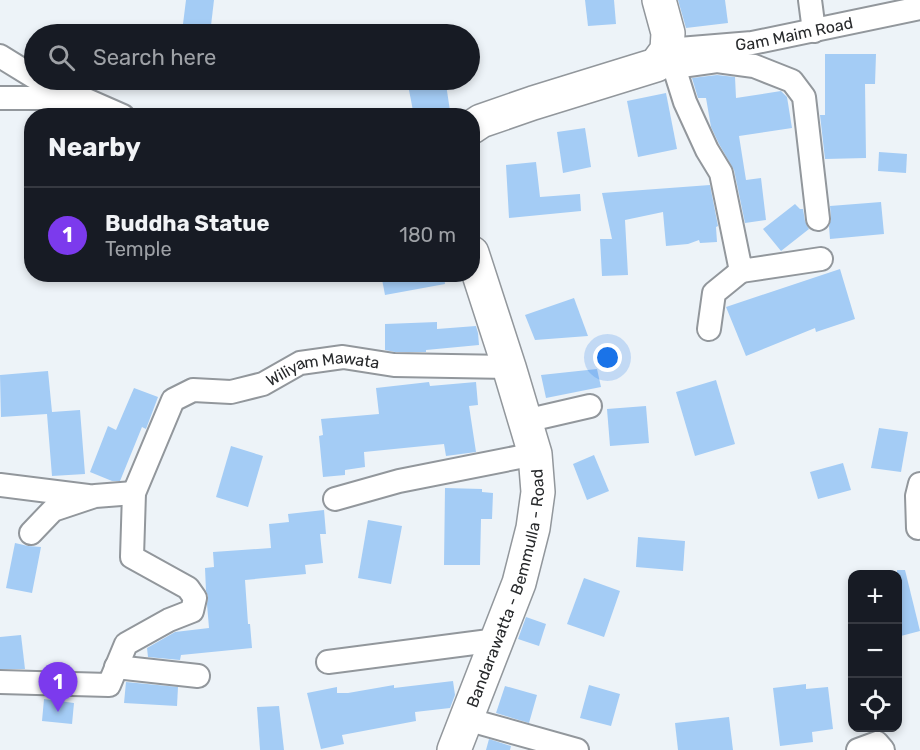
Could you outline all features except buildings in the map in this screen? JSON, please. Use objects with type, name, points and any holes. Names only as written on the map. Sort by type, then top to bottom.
[{"type":"street","points":[[659,0],[668,33],[670,58],[685,102],[707,150],[721,173],[741,271]]},
{"type":"street","points":[[810,0],[814,31]]},
{"type":"street","name":"Gam Maim Road","points":[[670,58],[920,8]]},
{"type":"street","points":[[0,56],[24,71]]},
{"type":"street","points":[[480,122],[533,103],[656,65],[670,58],[754,66],[792,81],[804,97],[818,219]]},
{"type":"street","points":[[63,90],[104,108]]},
{"type":"street","points":[[0,98],[82,99]]},
{"type":"street","points":[[709,329],[714,293],[741,271],[821,259]]},
{"type":"street","name":"Bandarawatta - Bemmulla - Road","points":[[454,750],[519,583],[533,528],[538,492],[535,454],[480,278]]},
{"type":"street","name":"Wiliyam Mawata","points":[[134,493],[173,400],[193,390],[231,392],[263,384],[300,363],[343,357],[394,365],[509,367]]},
{"type":"street","points":[[525,421],[590,405]]},
{"type":"street","points":[[335,499],[399,481],[535,454]]},
{"type":"street","points":[[919,530],[917,496],[920,484]]},
{"type":"street","points":[[0,485],[95,496],[134,493],[132,558],[188,588],[195,598],[192,611],[169,620],[126,644],[109,685],[0,682]]},
{"type":"street","points":[[31,532],[53,510],[95,496]]},
{"type":"street","points":[[328,662],[497,640]]},
{"type":"street","points":[[116,667],[198,676]]},
{"type":"street","points":[[466,719],[576,750]]},
{"type":"street","points":[[858,750],[877,743],[883,750]]},
{"type":"place","name":"Buddha Statue","points":[[58,712]]}]
